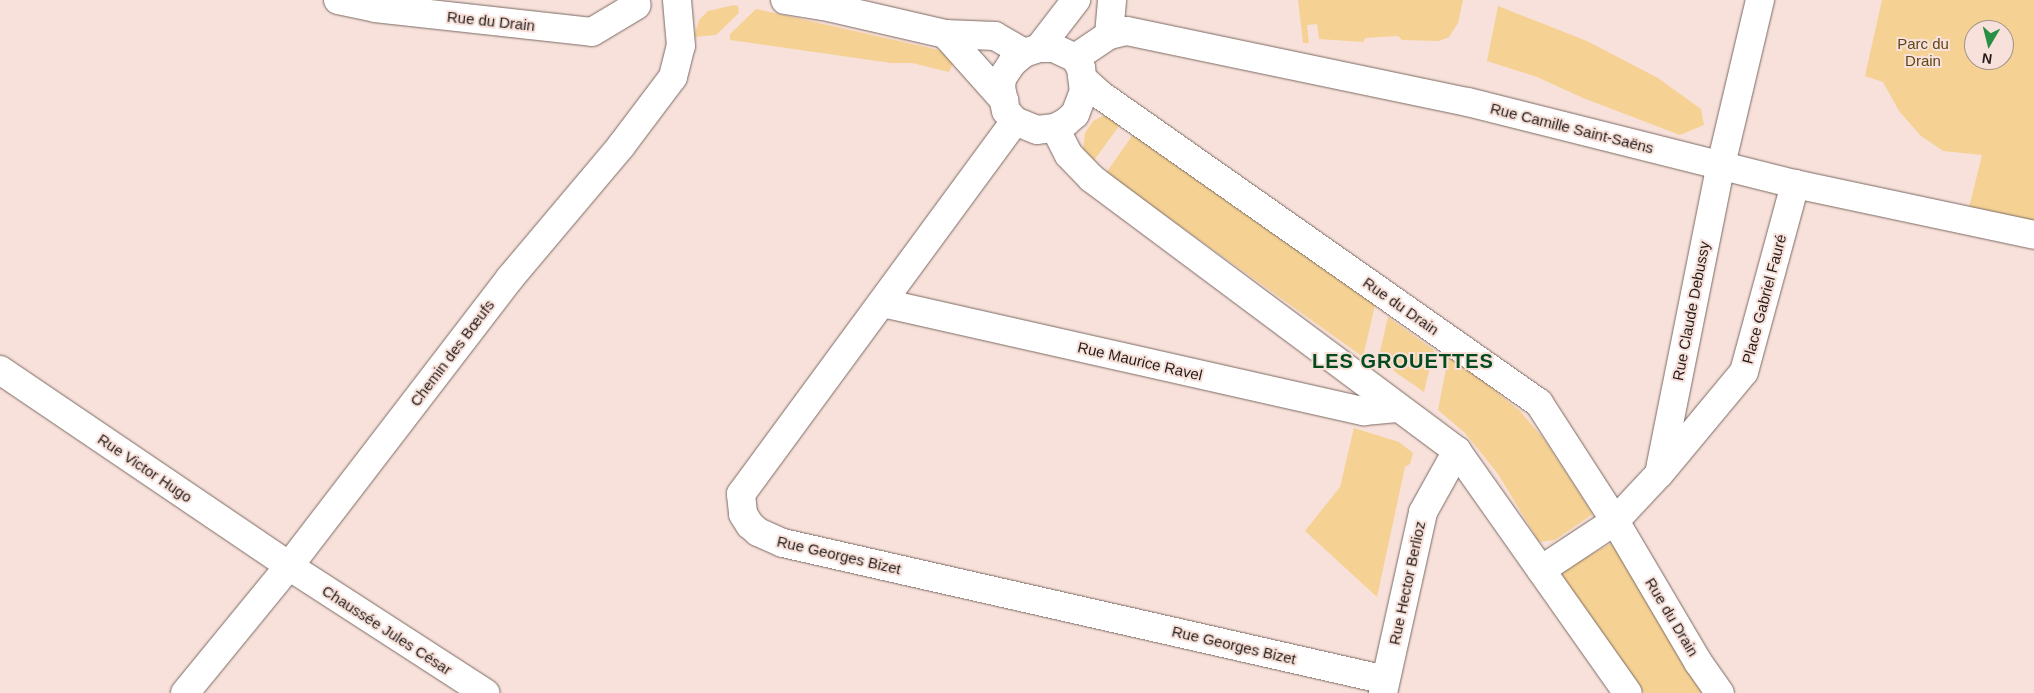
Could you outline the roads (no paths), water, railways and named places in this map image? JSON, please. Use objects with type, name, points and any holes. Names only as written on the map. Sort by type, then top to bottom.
[{"type":"street","name":"Rue du Drain","points":[[338,0],[375,8],[592,32],[636,3]]},
{"type":"street","points":[[636,3],[677,0]]},
{"type":"street","name":"Chemin des Bœufs","points":[[185,693],[289,566],[510,278],[621,146],[673,77],[681,46],[677,0]]},
{"type":"street","points":[[785,0],[821,3],[945,34],[995,36],[1031,50],[1054,48],[1080,69]]},
{"type":"street","points":[[1009,111],[1002,78],[1012,63],[1031,50],[1076,0]]},
{"type":"street","points":[[945,34],[1009,111],[1038,130],[1055,128],[1075,114],[1082,101],[1080,69],[1109,35],[1112,0]]},
{"type":"street","name":"Rue Claude Debussy","points":[[1659,474],[1721,165],[1760,0]]},
{"type":"street","name":"Rue Camille Saint-Saëns","points":[[1109,35],[1127,30],[1468,102],[1795,184],[2034,236]]},
{"type":"street","name":"Rue du Drain","points":[[1080,69],[1102,96],[1539,403],[1615,521],[1698,662],[1720,693]]},
{"type":"street","name":"Rue Georges Bizet","points":[[1009,111],[883,303],[741,494],[744,514],[758,532],[783,543],[1385,686]]},
{"type":"street","points":[[1055,128],[1069,155],[1090,178],[1457,452],[1628,693]]},
{"type":"street","name":"Place Gabriel Fauré","points":[[1659,474],[1744,372],[1795,184]]},
{"type":"street","name":"Rue Maurice Ravel","points":[[883,303],[1364,411],[1397,408]]},
{"type":"street","name":"Rue Victor Hugo","points":[[0,370],[289,566]]},
{"type":"street","name":"Rue Hector Berlioz","points":[[1385,686],[1423,512],[1457,452]]},
{"type":"street","points":[[1541,570],[1615,521],[1659,474]]},
{"type":"street","name":"Chaussée Jules César","points":[[289,566],[485,693]]},
{"type":"district","name":"LES GROUETTES","points":[[1403,361]]},
{"type":"park label","name":"Parc du Drain","points":[[1923,52]]}]
